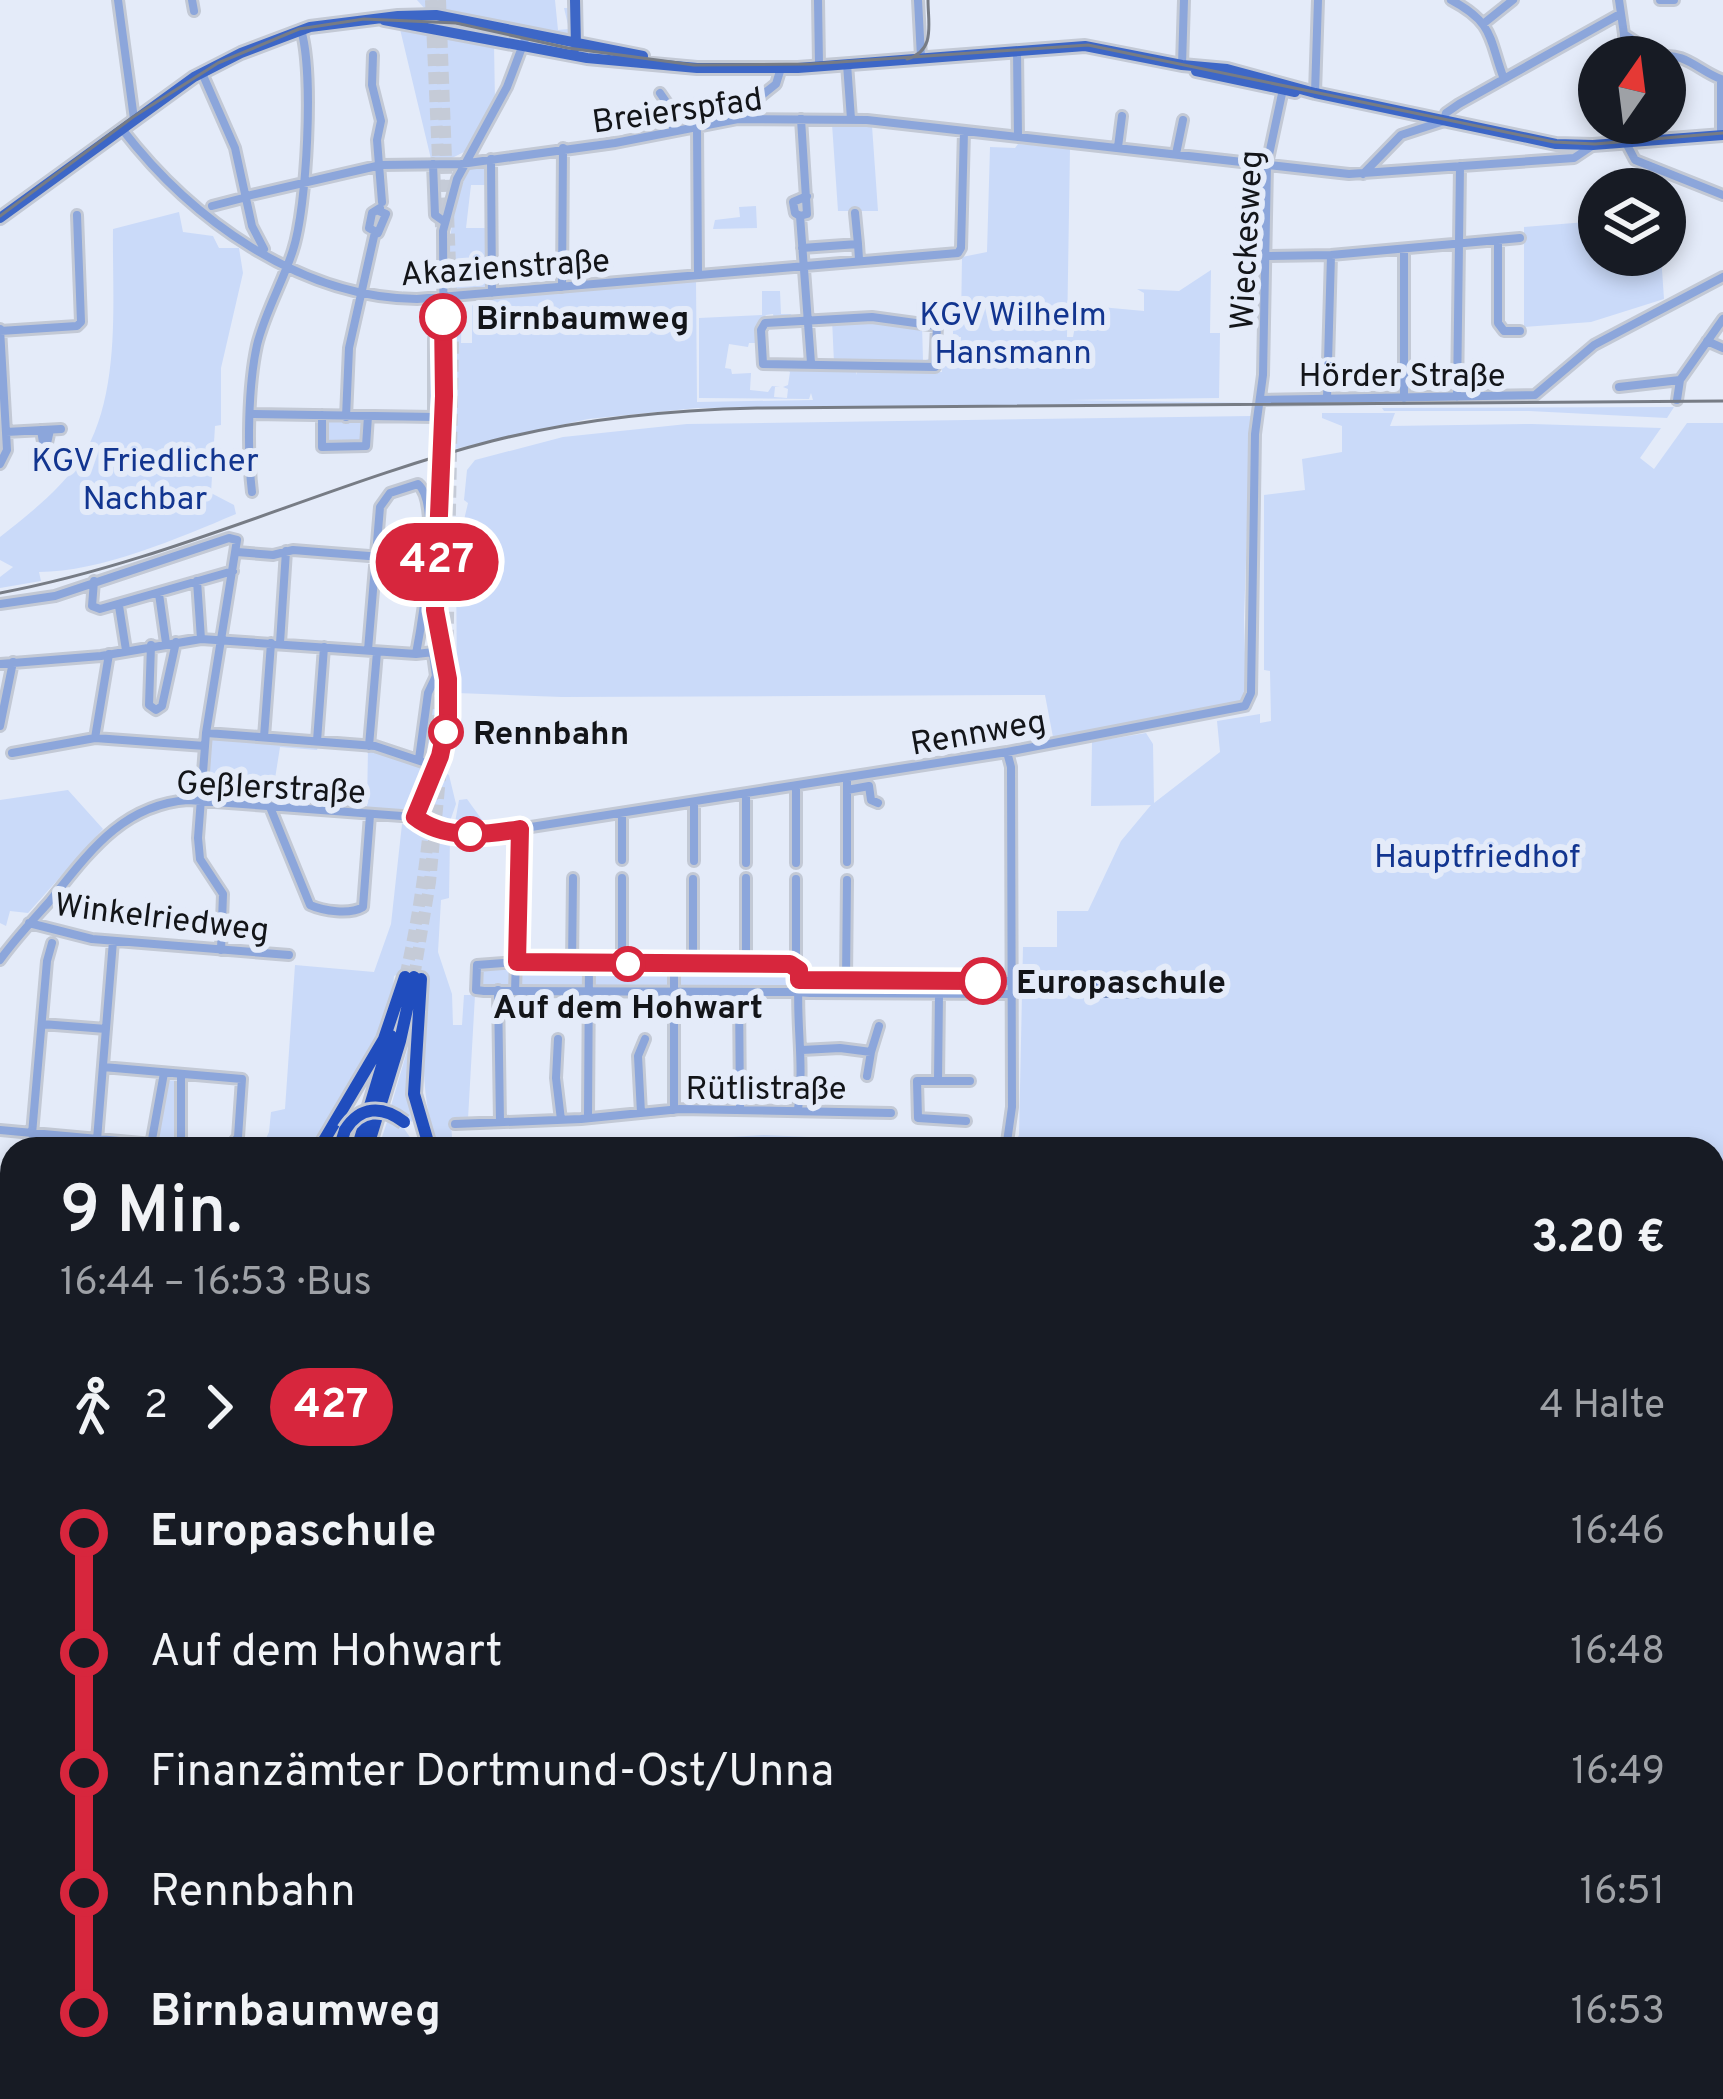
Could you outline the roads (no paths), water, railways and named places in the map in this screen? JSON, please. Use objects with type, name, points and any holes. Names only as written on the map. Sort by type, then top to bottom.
[{"type":"highway","points":[[329,1137],[384,1040],[413,977]]},
{"type":"highway","points":[[361,1137],[413,977]]},
{"type":"highway","points":[[371,1137],[400,1041],[413,977]]},
{"type":"highway","points":[[413,977],[414,1094],[423,1137]]},
{"type":"highway","points":[[343,1137],[356,1116],[375,1109],[391,1112],[416,1137]]},
{"type":"main road","points":[[575,0],[576,50]]},
{"type":"main road","points":[[0,218],[202,73],[301,30],[415,14],[460,18],[525,40],[684,67],[782,68],[1094,47],[1182,65],[1235,82],[1315,93],[1556,144],[1601,144]]},
{"type":"main road","points":[[576,50],[675,62],[814,65]]},
{"type":"main road","points":[[1686,136],[1722,135]]},
{"type":"street","points":[[118,0],[134,118]]},
{"type":"street","points":[[192,0],[194,11]]},
{"type":"street","points":[[814,65],[818,0]]},
{"type":"street","points":[[918,0],[921,57]]},
{"type":"street","points":[[1182,65],[1184,0]]},
{"type":"street","points":[[1315,93],[1318,0]]},
{"type":"street","points":[[1451,0],[1483,25],[1496,44],[1504,79]]},
{"type":"street","points":[[1483,25],[1513,0]]},
{"type":"street","points":[[1619,0],[1627,36]]},
{"type":"street","points":[[1660,0],[1674,0]]},
{"type":"street","points":[[1364,174],[1393,141],[1412,129],[1444,121],[1446,112],[1619,14]]},
{"type":"street","points":[[252,493],[257,346],[297,236],[304,183],[306,73],[301,30]]},
{"type":"street","points":[[416,654],[432,561],[445,222],[464,163],[507,87],[525,40]]},
{"type":"street","points":[[1017,50],[1018,137]]},
{"type":"street","points":[[346,417],[347,366],[375,232],[369,228],[373,211],[380,207],[377,140],[381,121],[372,85],[373,55]]},
{"type":"street","points":[[1686,60],[1721,79],[1722,135]]},
{"type":"street","points":[[847,62],[851,119]]},
{"type":"street","points":[[730,120],[776,84],[782,68]]},
{"type":"street","points":[[202,73],[235,148],[249,196],[253,242]]},
{"type":"street","name":"Wieckesweg","points":[[1261,400],[1268,164],[1283,87]]},
{"type":"street","points":[[660,93],[671,109],[674,130]]},
{"type":"street","points":[[1412,129],[1415,115]]},
{"type":"street","points":[[1118,147],[1122,116]]},
{"type":"street","points":[[801,119],[806,196],[794,201],[794,211],[800,216],[812,363]]},
{"type":"street","name":"Breierspfad","points":[[212,206],[381,165],[464,163],[730,120],[851,119],[1364,174],[1574,158],[1593,145]]},
{"type":"street","points":[[1176,154],[1183,120]]},
{"type":"street","points":[[697,126],[698,275]]},
{"type":"street","points":[[121,128],[193,205],[253,242]]},
{"type":"street","name":"Akazienstraße","points":[[253,242],[288,265],[361,294],[395,298],[960,251],[964,131]]},
{"type":"street","points":[[101,142],[132,142]]},
{"type":"street","points":[[1627,144],[1635,160],[1723,195]]},
{"type":"street","points":[[562,287],[563,148]]},
{"type":"street","points":[[491,159],[492,293]]},
{"type":"street","points":[[434,164],[435,215],[445,222]]},
{"type":"street","points":[[1456,397],[1460,166]]},
{"type":"street","points":[[855,214],[859,259]]},
{"type":"street","points":[[0,464],[7,450],[0,329],[82,322],[77,215]]},
{"type":"street","points":[[1265,256],[1331,255],[1520,238]]},
{"type":"street","points":[[1498,241],[1498,323],[1504,331],[1520,331]]},
{"type":"street","points":[[802,248],[858,244]]},
{"type":"street","points":[[1404,249],[1404,398]]},
{"type":"street","points":[[1327,398],[1331,255]]},
{"type":"street","name":"Hörder Straße","points":[[1261,400],[1539,394],[1584,351],[1723,277]]},
{"type":"street","points":[[872,317],[935,324],[936,364],[930,368],[763,364],[763,325],[808,319],[872,317]]},
{"type":"street","points":[[1677,400],[1680,380],[1723,319]]},
{"type":"street","points":[[252,414],[434,417],[434,339],[443,337]]},
{"type":"street","points":[[1707,341],[1723,348]]},
{"type":"street","points":[[1619,387],[1680,380]]},
{"type":"street","name":"Rennweg","points":[[415,817],[461,834],[520,829],[796,787],[1239,710],[1252,693],[1255,434],[1261,400]]},
{"type":"street","points":[[322,416],[322,447],[367,446],[368,416]]},
{"type":"street","points":[[6,432],[51,430]]},
{"type":"street","points":[[369,746],[382,502],[395,490],[416,484],[428,498],[438,652],[448,717],[415,817]]},
{"type":"street","points":[[0,604],[55,596],[237,540],[206,733],[200,801],[199,856],[223,894],[221,950]]},
{"type":"street","points":[[264,737],[286,551]]},
{"type":"street","points":[[237,552],[432,561]]},
{"type":"street","points":[[94,581],[93,609],[119,606],[233,571]]},
{"type":"street","points":[[197,581],[201,639]]},
{"type":"street","points":[[152,645],[149,705],[156,710],[162,706],[171,642],[159,594]]},
{"type":"street","points":[[119,606],[126,650]]},
{"type":"street","points":[[0,664],[201,639],[438,652]]},
{"type":"street","points":[[317,741],[324,647]]},
{"type":"street","points":[[419,759],[438,652]]},
{"type":"street","points":[[95,738],[109,654]]},
{"type":"street","points":[[0,726],[13,662]]},
{"type":"street","points":[[206,733],[369,746],[435,766]]},
{"type":"street","points":[[12,753],[95,738],[205,746]]},
{"type":"street","points":[[1007,752],[1011,767],[1012,1120],[1007,1137]]},
{"type":"street","points":[[847,778],[847,862]]},
{"type":"street","points":[[848,790],[869,786],[872,800],[878,803]]},
{"type":"street","points":[[796,787],[796,863]]},
{"type":"street","points":[[746,794],[746,863]]},
{"type":"street","name":"Geßlerstraße","points":[[0,960],[89,852],[122,821],[153,806],[200,801],[415,817]]},
{"type":"street","points":[[694,802],[694,860]]},
{"type":"street","points":[[270,807],[310,905],[340,910],[363,908],[370,815]]},
{"type":"street","points":[[622,813],[622,860]]},
{"type":"street","points":[[515,991],[520,829]]},
{"type":"street","points":[[572,964],[573,878]]},
{"type":"street","points":[[622,878],[622,964]]},
{"type":"street","points":[[746,878],[746,964]]},
{"type":"street","points":[[693,879],[693,964]]},
{"type":"street","points":[[796,879],[802,1050],[798,1109]]},
{"type":"street","points":[[846,980],[847,880]]},
{"type":"street","name":"Winkelriedweg","points":[[29,923],[113,941],[290,955]]},
{"type":"street","points":[[97,1137],[113,941]]},
{"type":"street","points":[[32,1134],[52,943]]},
{"type":"street","points":[[587,1118],[589,964]]},
{"type":"street","points":[[674,964],[674,1110]]},
{"type":"street","points":[[796,966],[477,965],[476,990],[1011,994]]},
{"type":"street","points":[[799,980],[1011,981]]},
{"type":"street","points":[[975,981],[975,994]]},
{"type":"street","points":[[498,991],[500,1122]]},
{"type":"street","points":[[739,992],[740,1109]]},
{"type":"street","points":[[938,1081],[939,994]]},
{"type":"street","points":[[41,1024],[106,1029]]},
{"type":"street","points":[[867,1076],[878,1026]]},
{"type":"street","points":[[558,1039],[561,1120]]},
{"type":"street","name":"Rütlistraße","points":[[641,1113],[638,1056],[645,1039]]},
{"type":"street","points":[[802,1050],[871,1052]]},
{"type":"street","points":[[103,1067],[242,1079],[238,1137]]},
{"type":"street","points":[[153,1137],[164,1073]]},
{"type":"street","points":[[181,1077],[181,1137]]},
{"type":"street","points":[[965,1121],[918,1118],[917,1081],[970,1081]]},
{"type":"street","name":"Rütlistraße","points":[[455,1124],[674,1110],[891,1113]]},
{"type":"street","points":[[0,1130],[44,1137]]},
{"type":"water","points":[[1095,980],[1137,981],[1137,997],[1095,996]]},
{"type":"tunnel","points":[[431,0],[441,227]]},
{"type":"tunnel","points":[[440,0],[453,345],[447,672]]},
{"type":"tunnel","points":[[405,977],[431,813],[442,535]]},
{"type":"tunnel","points":[[414,977],[430,882],[443,746]]},
{"type":"tram line","points":[[907,59],[926,43],[928,0]]},
{"type":"tram line","points":[[0,216],[133,117],[218,63],[299,29],[364,19],[456,23],[568,48],[694,65],[810,64],[1088,45],[1554,142],[1595,144],[1723,133]]},
{"type":"railway","points":[[0,593],[125,562],[492,441],[623,417],[757,408],[1723,401]]},
{"type":"place","name":"Birnbaumweg","points":[[443,317]]},
{"type":"place","name":"Rennbahn","points":[[446,732]]},
{"type":"place","name":"Auf dem Hohwart","points":[[628,964]]},
{"type":"place","name":"Europaschule","points":[[983,981]]},
{"type":"park label","name":"KGV Wilhelm Hansmann","points":[[1013,332]]},
{"type":"park label","name":"KGV Friedlicher Nachbar","points":[[145,478]]},
{"type":"park label","name":"Hauptfriedhof","points":[[1477,855]]}]
